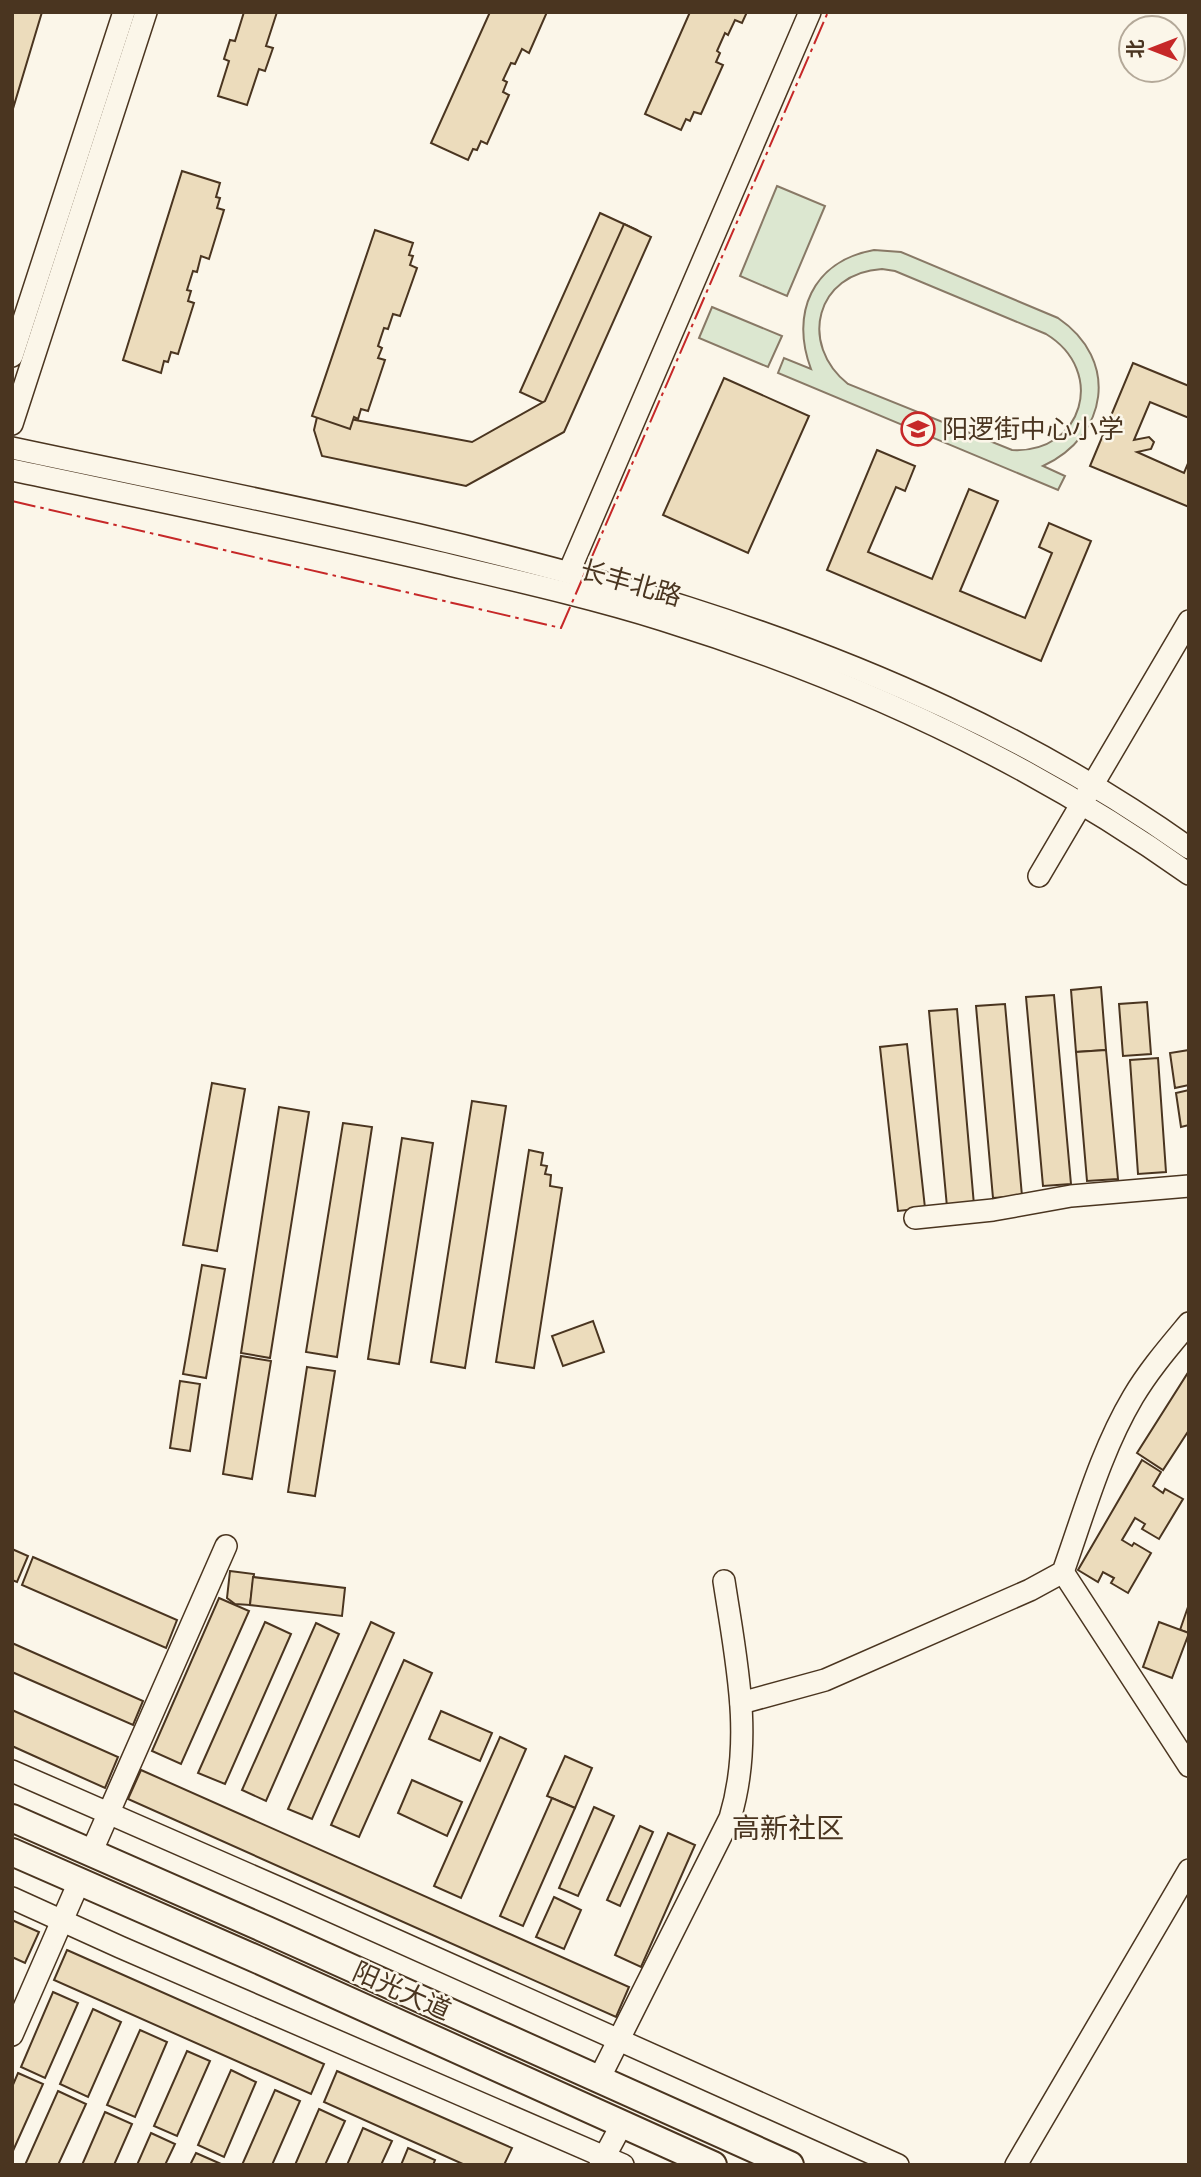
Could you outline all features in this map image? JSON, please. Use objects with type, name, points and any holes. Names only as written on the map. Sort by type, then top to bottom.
[{"type":"main road","name":"阳光大道","points":[[12,1818],[790,2165]]},
{"type":"main road","name":"阳光大道","points":[[12,1852],[713,2165]]},
{"type":"street","points":[[12,356],[124,12]]},
{"type":"street","points":[[12,424],[146,12]]},
{"type":"street","points":[[569,572],[810,12]]},
{"type":"street","name":"长丰北路","points":[[12,448],[371,524],[569,572],[733,621],[877,676],[1009,739],[1093,798],[1189,874]]},
{"type":"street","name":"长丰北路","points":[[12,470],[392,551],[537,585],[664,621],[798,667],[880,701],[1093,798],[1189,848]]},
{"type":"street","points":[[1093,798],[1189,621]]},
{"type":"street","points":[[1045,879],[1093,798],[1189,649]]},
{"type":"street","points":[[915,1218],[993,1210],[1071,1196],[1189,1186]]},
{"type":"street","points":[[741,1703],[825,1680],[1031,1590],[1063,1572],[1102,1461],[1121,1418],[1149,1373],[1189,1324]]},
{"type":"street","points":[[91,1853],[226,1546]]},
{"type":"street","points":[[1063,1572],[1189,1766]]},
{"type":"street","points":[[599,2080],[730,1818],[741,1773],[743,1739],[741,1703],[724,1581]]},
{"type":"street","points":[[12,1771],[898,2165]]},
{"type":"street","points":[[1016,2165],[1189,1870]]},
{"type":"street","points":[[12,2035],[79,1882]]},
{"type":"street","points":[[12,1898],[609,2162],[622,2124]]},
{"type":"green space","points":[[777,186],[825,206],[787,296],[740,276]]},
{"type":"green space","points":[[874,250],[901,252],[1058,318],[1078,335],[1091,355],[1098,375],[1098,396],[1093,417],[1081,436],[1065,453],[1043,466],[1065,476],[1058,490],[778,373],[784,358],[811,369],[803,329],[805,310],[811,293],[821,278],[853,256]],"holes":[[[882,269],[895,271],[1046,334],[1065,350],[1076,368],[1081,388],[1078,407],[1070,425],[1056,439],[1036,448],[1012,450],[848,384],[832,368],[823,350],[819,331],[822,313],[829,297],[842,283],[860,273]]]},
{"type":"green space","points":[[712,307],[782,336],[768,367],[699,338]]},
{"type":"building","points":[[12,12],[42,12],[12,112]]},
{"type":"building","points":[[244,12],[277,12],[266,46],[273,48],[265,71],[259,69],[247,105],[218,96],[229,61],[224,59],[230,40],[235,41]]},
{"type":"building","points":[[490,12],[547,12],[529,53],[522,49],[503,80],[507,82],[503,92],[509,95],[487,144],[481,141],[468,160],[431,143]]},
{"type":"building","points":[[690,12],[747,12],[742,23],[735,20],[728,35],[725,33],[717,51],[720,53],[716,62],[723,65],[701,114],[694,112],[690,121],[686,119],[681,130],[645,114]]},
{"type":"building","points":[[182,171],[220,183],[216,197],[220,198],[217,208],[224,210],[209,259],[201,256],[197,272],[193,271],[187,290],[191,291],[188,301],[194,303],[178,354],[171,352],[168,362],[164,361],[161,373],[123,360]]},
{"type":"building","points":[[600,213],[637,230],[631,251],[638,255],[617,301],[611,298],[604,313],[600,311],[592,329],[596,331],[591,341],[598,343],[576,393],[570,390],[565,399],[562,397],[557,409],[520,392]]},
{"type":"building","points":[[624,224],[651,237],[564,432],[466,486],[322,456],[314,430],[318,413],[472,442],[545,401]]},
{"type":"building","points":[[375,230],[413,243],[409,255],[413,256],[410,265],[417,268],[400,316],[393,314],[388,329],[384,328],[378,346],[382,348],[378,358],[385,360],[368,411],[361,409],[358,419],[354,417],[350,429],[312,416]]},
{"type":"building","points":[[1133,363],[1189,386],[1189,418],[1150,402],[1134,440],[1149,437],[1154,442],[1151,449],[1137,452],[1184,473],[1189,461],[1189,507],[1090,466]]},
{"type":"building","points":[[724,378],[809,416],[748,553],[663,515]]},
{"type":"building","points":[[877,450],[915,466],[905,491],[896,487],[868,552],[932,579],[969,489],[998,501],[960,591],[1025,618],[1052,553],[1039,547],[1049,523],[1091,541],[1041,661],[827,570]]},
{"type":"building","points":[[1101,987],[1106,1050],[1076,1052],[1071,990]]},
{"type":"building","points":[[1054,995],[1071,1184],[1043,1186],[1026,997]]},
{"type":"building","points":[[1147,1002],[1151,1054],[1123,1056],[1119,1004]]},
{"type":"building","points":[[1005,1004],[1022,1196],[993,1198],[976,1006]]},
{"type":"building","points":[[957,1009],[974,1205],[947,1207],[929,1011]]},
{"type":"building","points":[[907,1044],[925,1208],[898,1211],[880,1047]]},
{"type":"building","points":[[1106,1050],[1118,1179],[1087,1181],[1076,1052]]},
{"type":"building","points":[[1189,1050],[1189,1085],[1175,1088],[1170,1053]]},
{"type":"building","points":[[1158,1058],[1166,1172],[1138,1174],[1130,1060]]},
{"type":"building","points":[[212,1083],[245,1089],[217,1251],[183,1245]]},
{"type":"building","points":[[1189,1090],[1189,1125],[1181,1127],[1176,1093]]},
{"type":"building","points":[[472,1101],[506,1106],[465,1368],[431,1362]]},
{"type":"building","points":[[279,1107],[309,1112],[270,1358],[241,1353]]},
{"type":"building","points":[[343,1123],[372,1127],[337,1357],[306,1352]]},
{"type":"building","points":[[402,1138],[433,1143],[399,1364],[368,1359]]},
{"type":"building","points":[[529,1150],[543,1153],[541,1165],[547,1166],[545,1174],[551,1175],[550,1186],[562,1188],[534,1368],[496,1362]]},
{"type":"building","points":[[202,1265],[225,1269],[206,1378],[183,1374]]},
{"type":"building","points":[[593,1321],[604,1352],[563,1366],[552,1336]]},
{"type":"building","points":[[241,1356],[271,1361],[252,1479],[223,1474]]},
{"type":"building","points":[[307,1367],[335,1371],[315,1496],[288,1492]]},
{"type":"building","points":[[1189,1371],[1189,1430],[1163,1470],[1137,1453]]},
{"type":"building","points":[[180,1381],[200,1384],[190,1451],[170,1448]]},
{"type":"building","points":[[1142,1460],[1161,1472],[1153,1486],[1163,1493],[1165,1489],[1183,1499],[1159,1539],[1142,1529],[1145,1524],[1135,1518],[1122,1540],[1132,1546],[1134,1543],[1151,1553],[1128,1593],[1111,1583],[1114,1578],[1103,1572],[1098,1582],[1078,1570]]},
{"type":"building","points":[[12,1549],[28,1556],[17,1582],[12,1580]]},
{"type":"building","points":[[33,1557],[177,1620],[166,1648],[22,1585]]},
{"type":"building","points":[[230,1571],[254,1574],[250,1605],[235,1604],[227,1598]]},
{"type":"building","points":[[253,1577],[345,1588],[342,1616],[250,1605]]},
{"type":"building","points":[[219,1598],[249,1611],[181,1764],[152,1751]]},
{"type":"building","points":[[1189,1604],[1189,1633],[1180,1630]]},
{"type":"building","points":[[265,1622],[291,1634],[225,1784],[198,1773]]},
{"type":"building","points":[[371,1622],[394,1633],[312,1819],[288,1809]]},
{"type":"building","points":[[1159,1622],[1189,1633],[1172,1678],[1143,1667]]},
{"type":"building","points":[[316,1623],[339,1634],[266,1801],[242,1790]]},
{"type":"building","points":[[12,1643],[143,1701],[133,1725],[12,1672]]},
{"type":"building","points":[[404,1660],[432,1673],[359,1837],[331,1825]]},
{"type":"building","points":[[12,1710],[118,1757],[105,1788],[12,1746]]},
{"type":"building","points":[[441,1711],[492,1733],[480,1761],[429,1739]]},
{"type":"building","points":[[500,1737],[526,1749],[461,1898],[434,1886]]},
{"type":"building","points":[[565,1756],[592,1768],[575,1808],[547,1796]]},
{"type":"building","points":[[141,1770],[629,1987],[616,2017],[128,1799]]},
{"type":"building","points":[[412,1780],[462,1802],[447,1836],[398,1813]]},
{"type":"building","points":[[552,1798],[575,1808],[523,1926],[500,1916]]},
{"type":"building","points":[[594,1807],[614,1816],[578,1896],[559,1888]]},
{"type":"building","points":[[640,1826],[653,1832],[620,1906],[607,1900]]},
{"type":"building","points":[[668,1833],[695,1845],[641,1967],[615,1955]]},
{"type":"building","points":[[554,1897],[581,1910],[564,1949],[536,1937]]},
{"type":"building","points":[[12,1920],[39,1932],[25,1963],[12,1957]]},
{"type":"building","points":[[67,1950],[324,2064],[311,2094],[54,1980]]},
{"type":"building","points":[[53,1992],[78,2003],[45,2078],[21,2067]]},
{"type":"building","points":[[93,2009],[121,2022],[88,2097],[60,2084]]},
{"type":"building","points":[[140,2030],[167,2042],[135,2117],[107,2105]]},
{"type":"building","points":[[187,2051],[210,2061],[177,2136],[154,2126]]},
{"type":"building","points":[[231,2070],[256,2082],[224,2157],[198,2145]]},
{"type":"building","points":[[337,2071],[512,2148],[504,2165],[465,2165],[324,2102]]},
{"type":"building","points":[[18,2073],[43,2084],[12,2153],[12,2087]]},
{"type":"building","points":[[275,2090],[300,2101],[272,2165],[242,2165]]},
{"type":"building","points":[[58,2091],[86,2104],[58,2165],[25,2165]]},
{"type":"building","points":[[319,2109],[345,2121],[325,2165],[295,2165]]},
{"type":"building","points":[[105,2112],[132,2124],[114,2165],[82,2165]]},
{"type":"building","points":[[363,2128],[392,2141],[381,2165],[347,2165]]},
{"type":"building","points":[[151,2133],[175,2144],[165,2165],[137,2165]]},
{"type":"building","points":[[408,2148],[435,2160],[433,2165],[401,2165]]},
{"type":"building","points":[[196,2153],[221,2164],[221,2165],[190,2165]]},
{"type":"power","points":[[12,501],[561,628],[828,12]]},
{"type":"place","name":"阳逻街中心小学","points":[[918,429]]},
{"type":"district","name":"高新社区","points":[[788,1828]]}]
